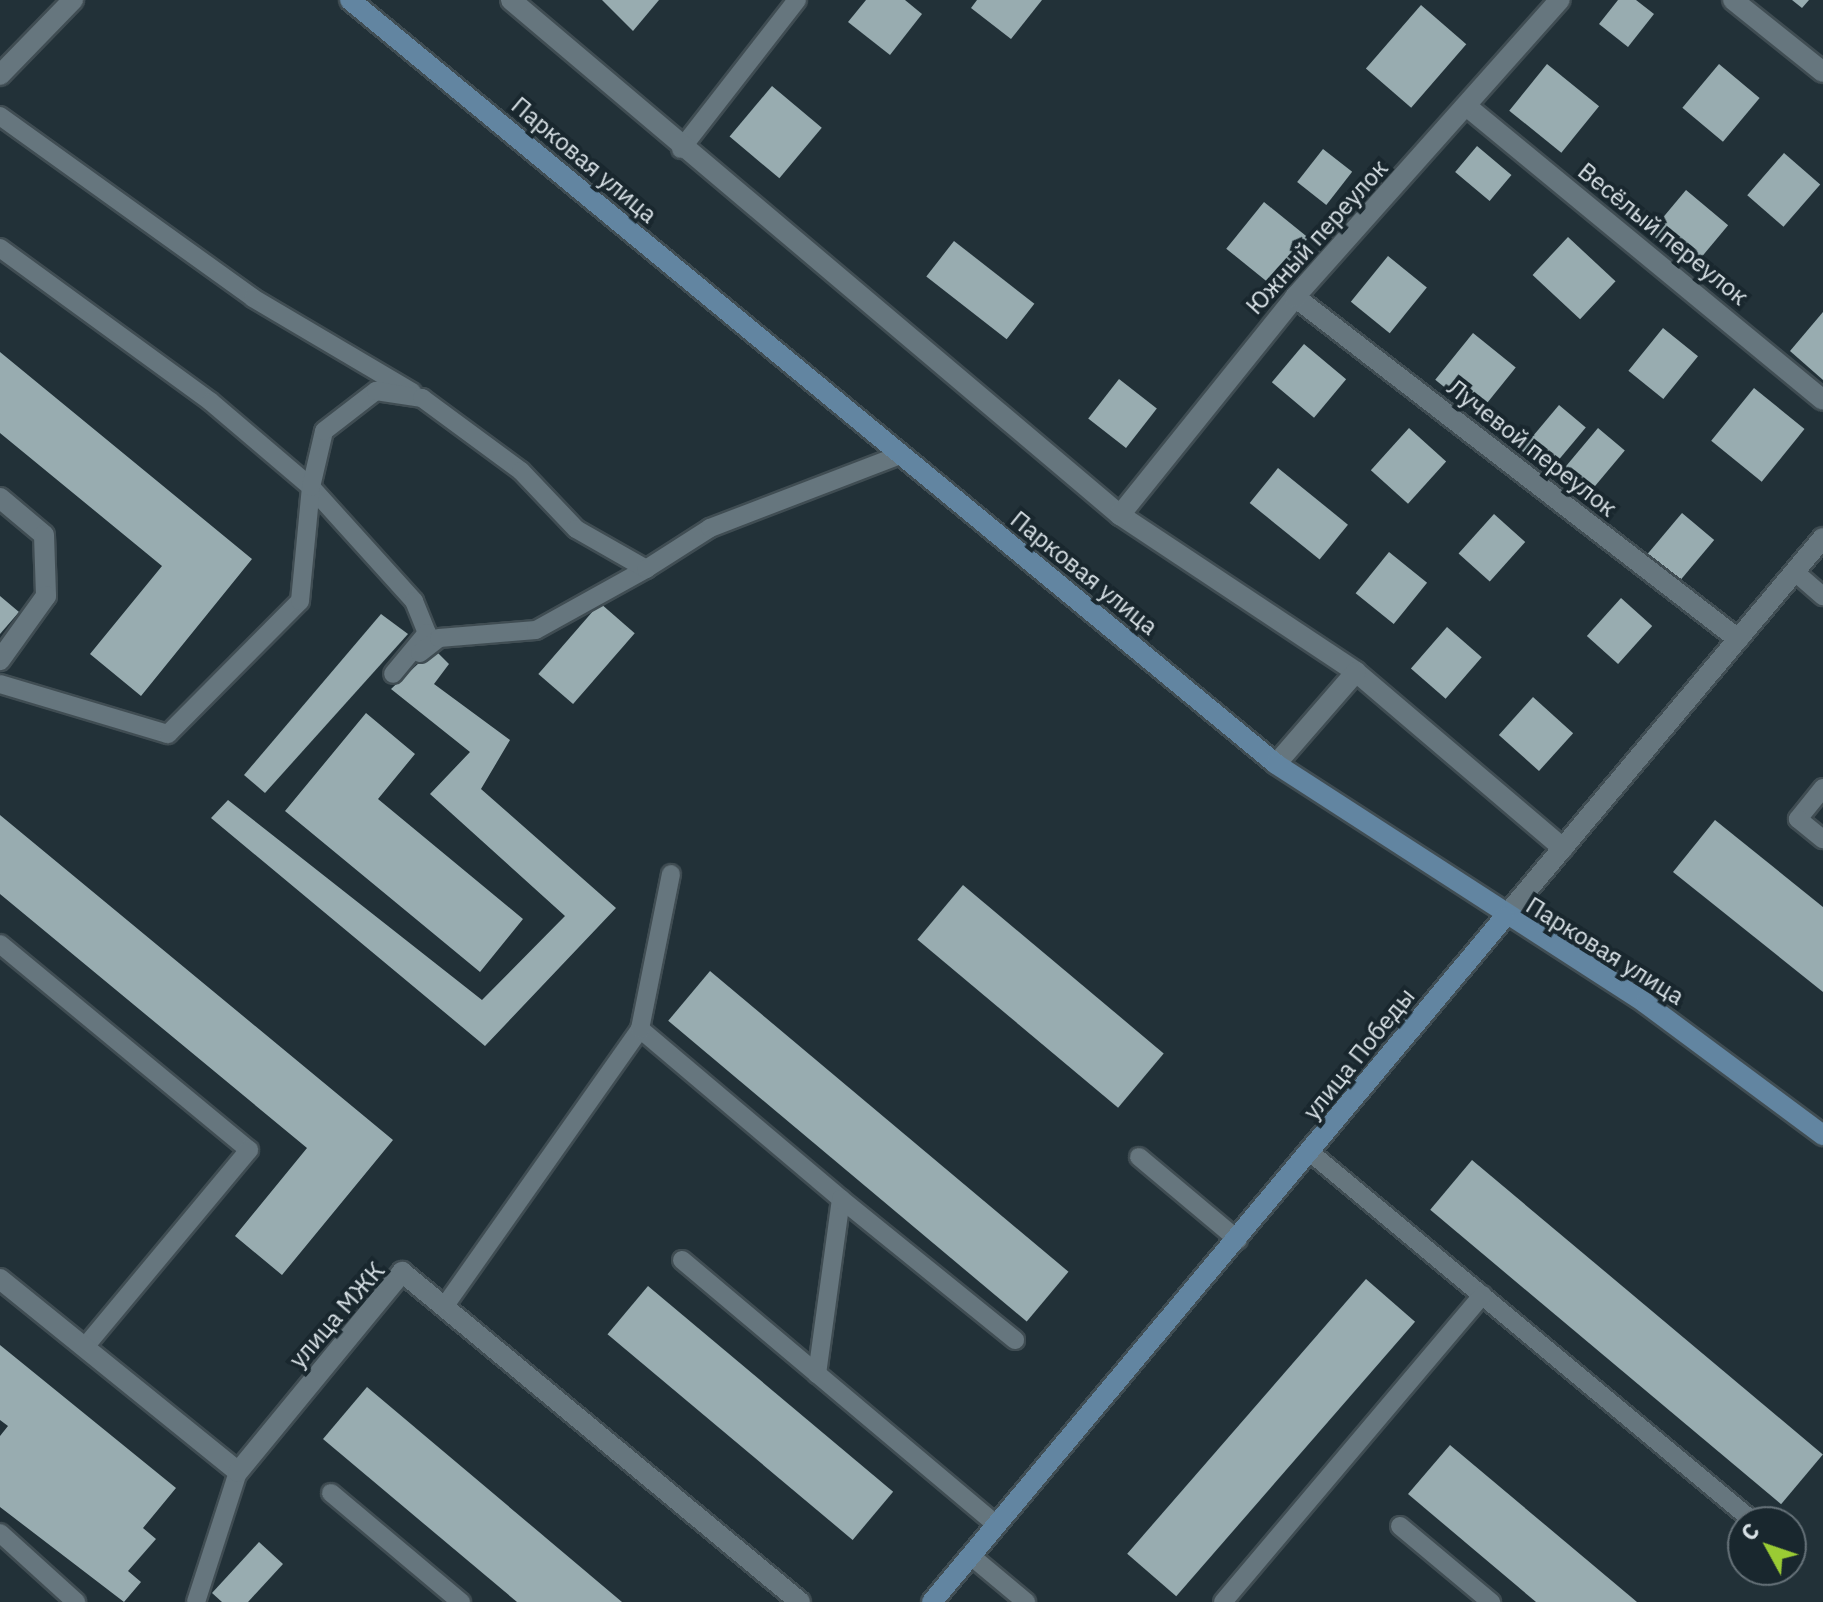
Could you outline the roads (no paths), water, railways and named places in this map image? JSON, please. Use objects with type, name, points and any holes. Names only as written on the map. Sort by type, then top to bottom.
[{"type":"street","points":[[0,75],[73,0]]},
{"type":"street","name":"Парковая улица","points":[[350,0],[1276,764],[1504,918],[1645,1003],[1823,1135]]},
{"type":"street","points":[[511,0],[681,149],[1120,515],[1356,672],[1563,848]]},
{"type":"street","name":"Южный переулок","points":[[1120,515],[1295,297],[1470,109],[1560,0]]},
{"type":"street","points":[[1733,0],[1823,72]]},
{"type":"street","name":"Весёлый переулок","points":[[1470,109],[1823,400]]},
{"type":"street","name":"Лучевой переулок","points":[[1295,297],[1738,639]]},
{"type":"street","points":[[0,498],[44,535],[46,596],[0,660]]},
{"type":"street","name":"улица Победы","points":[[932,1602],[1823,538]]},
{"type":"street","points":[[1276,764],[1356,672]]},
{"type":"street","name":"улица МЖК","points":[[238,1472],[402,1272],[800,1602]]},
{"type":"street","points":[[0,1279],[238,1472]]},
{"type":"lane","points":[[681,149],[797,0]]},
{"type":"lane","points":[[0,116],[253,298],[422,398],[521,471],[576,529],[646,569]]},
{"type":"lane","points":[[0,248],[211,402],[311,487],[414,601],[427,633],[393,674],[439,638],[536,630],[646,569],[710,528],[900,455]]},
{"type":"lane","points":[[0,684],[168,734],[300,601],[311,487],[324,431],[376,391],[422,398]]},
{"type":"lane","points":[[1795,572],[1823,596]]},
{"type":"lane","points":[[1823,788],[1798,819],[1823,839]]},
{"type":"lane","points":[[444,1307],[640,1029],[671,874]]},
{"type":"lane","points":[[0,944],[249,1150],[85,1347]]},
{"type":"lane","points":[[640,1029],[841,1199],[1015,1340]]},
{"type":"lane","points":[[1311,1153],[1735,1506]]},
{"type":"lane","points":[[1139,1157],[1238,1240]]},
{"type":"lane","points":[[817,1374],[841,1199]]},
{"type":"lane","points":[[682,1260],[997,1525]]},
{"type":"lane","points":[[1223,1602],[1482,1295]]},
{"type":"lane","points":[[196,1602],[238,1472]]},
{"type":"lane","points":[[331,1493],[461,1602]]},
{"type":"lane","points":[[1400,1526],[1491,1602]]},
{"type":"lane","points":[[0,1533],[76,1602]]},
{"type":"lane","points":[[971,1556],[1026,1602]]}]
